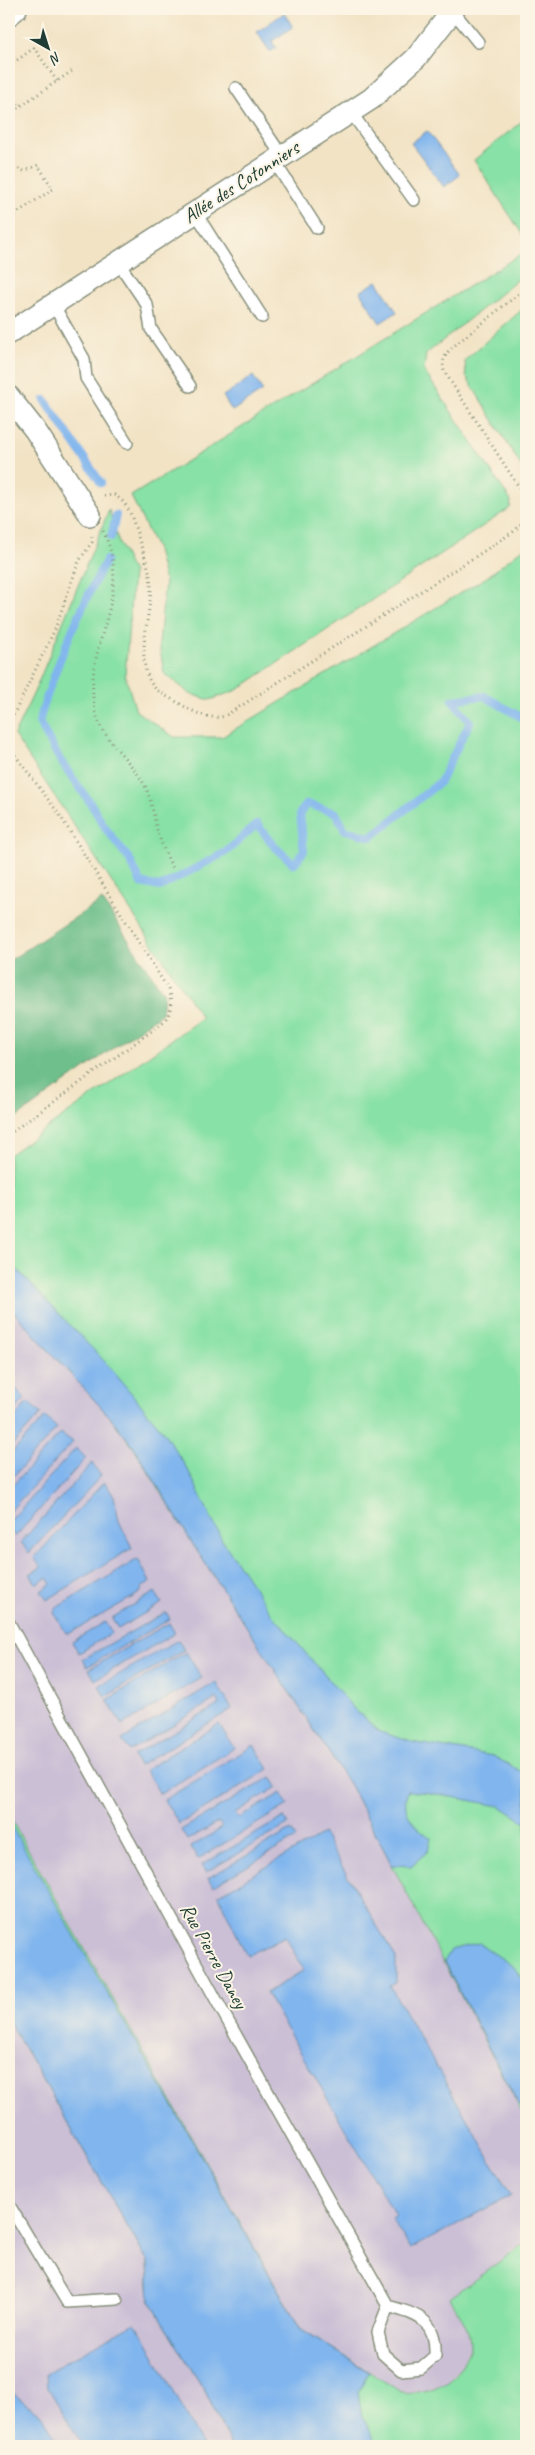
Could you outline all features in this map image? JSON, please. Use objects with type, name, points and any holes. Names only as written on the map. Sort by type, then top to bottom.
[{"type":"street","points":[[9,15],[16,9]]},
{"type":"street","name":"Allée des Cotonniers","points":[[9,334],[371,99],[416,58],[453,10]]},
{"type":"street","points":[[9,397],[35,430],[90,515]]},
{"type":"lane","points":[[453,10],[478,42]]},
{"type":"lane","points":[[236,88],[317,228]]},
{"type":"lane","points":[[350,112],[414,200]]},
{"type":"lane","points":[[195,212],[262,318]]},
{"type":"lane","points":[[118,262],[147,305],[152,329],[190,386]]},
{"type":"lane","points":[[53,304],[84,359],[86,378],[127,443]]},
{"type":"lane","name":"Rue Pierre Daney","points":[[9,1623],[224,2014],[388,2306]]},
{"type":"lane","points":[[9,2205],[67,2302],[117,2299]]},
{"type":"lane","points":[[388,2306],[413,2314],[431,2326],[436,2340],[435,2356],[421,2368],[402,2370],[383,2354],[378,2332],[388,2306]]},
{"type":"path","points":[[9,66],[34,48],[57,80]]},
{"type":"path","points":[[9,114],[75,69]]},
{"type":"path","points":[[9,92],[20,107]]},
{"type":"path","points":[[9,165],[24,171],[38,165],[53,189],[9,218]]},
{"type":"path","points":[[526,288],[450,349],[444,356],[442,364],[444,371],[526,498]]},
{"type":"path","points":[[9,724],[55,629],[79,561],[92,542],[90,515],[101,496],[114,495],[126,505],[150,569],[151,595],[144,639],[144,658],[149,678],[156,689],[188,709],[210,718],[225,716],[513,532],[526,519]]},
{"type":"path","points":[[90,515],[102,529],[108,540],[115,572],[113,600],[95,662],[95,709],[100,726],[144,784],[151,800],[162,844],[173,869]]},
{"type":"path","points":[[9,746],[59,814],[168,989],[172,1003],[168,1017],[160,1025],[9,1134]]},
{"type":"shaded area","points":[[9,1307],[110,1417],[134,1447],[194,1546],[350,1785],[526,2120],[526,2242],[450,2298],[467,2328],[470,2345],[461,2367],[443,2385],[417,2394],[401,2392],[300,2328],[9,1822]]},
{"type":"shaded area","points":[[9,2021],[148,2262],[150,2301],[206,2393],[231,2446],[61,2446],[43,2417],[9,2390]]},
{"type":"green space","points":[[526,118],[526,240],[474,160]]},
{"type":"green space","points":[[526,251],[526,273],[426,354],[424,371],[511,501],[510,508],[237,690],[210,700],[190,694],[164,673],[159,644],[165,582],[157,550],[131,496]]},
{"type":"green space","points":[[526,306],[526,474],[466,376],[465,360]]},
{"type":"green space","points":[[109,510],[119,543],[133,573],[125,675],[136,711],[174,737],[222,737],[487,577],[526,546],[526,2120],[350,1785],[194,1546],[133,1447],[110,1417],[9,1307],[9,1155],[202,1018],[14,735],[36,688]]},
{"type":"green space","points":[[102,900],[164,994],[162,1013],[9,1123],[9,961]]},
{"type":"green space","points":[[9,1816],[300,2328],[401,2392],[420,2392],[439,2386],[460,2368],[470,2348],[466,2326],[450,2298],[526,2242],[526,2446],[231,2446],[206,2393],[150,2301],[148,2262],[9,2021]]},
{"type":"water","points":[[284,13],[293,27],[272,41],[276,48],[270,52],[257,32]]},
{"type":"water","points":[[427,131],[460,175],[444,187],[411,143]]},
{"type":"water","points":[[377,281],[397,312],[380,323],[360,292]]},
{"type":"water","points":[[253,376],[263,391],[232,411],[223,396]]},
{"type":"water","points":[[9,1261],[107,1364],[162,1430],[188,1470],[222,1540],[272,1614],[354,1709],[380,1732],[412,1742],[493,1756],[526,1774],[526,1823],[500,1806],[430,1793],[408,1791],[406,1799],[407,1812],[414,1824],[431,1838],[428,1851],[411,1866],[392,1865],[350,1785],[194,1546],[134,1447],[110,1417],[9,1307]]},
{"type":"water","points":[[14,1386],[25,1399],[9,1416],[9,1392]]},
{"type":"water","points":[[28,1402],[41,1414],[9,1449],[9,1424]]},
{"type":"water","points":[[45,1417],[57,1428],[9,1481],[9,1456]]},
{"type":"water","points":[[61,1433],[73,1442],[9,1512],[9,1489]]},
{"type":"water","points":[[76,1448],[86,1458],[15,1537],[9,1529],[9,1522]]},
{"type":"water","points":[[92,1463],[101,1476],[29,1553],[21,1542]]},
{"type":"water","points":[[104,1482],[114,1496],[119,1521],[132,1548],[47,1600],[41,1591],[51,1584],[47,1578],[36,1584],[30,1574],[41,1567],[34,1558]]},
{"type":"water","points":[[138,1559],[150,1582],[143,1586],[140,1593],[70,1633],[66,1633],[54,1613],[56,1608]]},
{"type":"water","points":[[155,1592],[162,1603],[118,1629],[112,1618]]},
{"type":"water","points":[[166,1612],[170,1619],[87,1667],[83,1659]]},
{"type":"water","points":[[105,1622],[112,1633],[79,1653],[72,1642]]},
{"type":"water","points":[[169,1623],[175,1633],[95,1680],[89,1669]]},
{"type":"water","points":[[178,1640],[184,1650],[105,1697],[99,1686]]},
{"type":"water","points":[[186,1652],[202,1678],[122,1725],[107,1700]]},
{"type":"water","points":[[216,1682],[232,1709],[139,1766],[133,1756],[220,1704],[217,1698],[130,1751],[122,1740]]},
{"type":"water","points":[[219,1724],[234,1748],[160,1794],[145,1770]]},
{"type":"water","points":[[254,1745],[269,1769],[179,1824],[164,1800]]},
{"type":"water","points":[[271,1777],[277,1787],[235,1813],[239,1818],[281,1793],[288,1805],[198,1859],[191,1847],[222,1828],[219,1822],[187,1840],[181,1830]]},
{"type":"water","points":[[284,1817],[288,1825],[206,1872],[202,1865]]},
{"type":"water","points":[[9,1822],[300,2328],[369,2372],[358,2393],[362,2416],[378,2446],[231,2446],[206,2393],[150,2301],[148,2262],[9,2021]]},
{"type":"water","points":[[291,1830],[296,1838],[213,1886],[208,1878]]},
{"type":"water","points":[[323,1834],[396,1958],[396,1983],[390,1986],[511,2195],[411,2249],[391,2218],[395,2215],[266,1993],[304,1970],[285,1936],[247,1956],[218,1895]]},
{"type":"water","points":[[479,1943],[514,1967],[525,1985],[526,2110],[517,2102],[444,1962],[451,1950]]},
{"type":"water","points":[[135,2323],[203,2446],[83,2446],[47,2386],[46,2373]]},
{"type":"water","points":[[9,2390],[43,2417],[61,2446],[9,2446]]},
{"type":"waterway","points":[[45,400],[101,483]]},
{"type":"waterway","points":[[111,537],[116,515]]},
{"type":"waterway","points":[[106,560],[68,639],[52,680],[39,722],[60,760],[106,829],[130,860],[141,883],[160,887],[226,852],[257,824],[275,847],[294,864],[304,851],[300,813],[307,804],[336,813],[345,830],[371,837],[440,782],[470,722],[452,700],[484,696],[526,720]]}]
